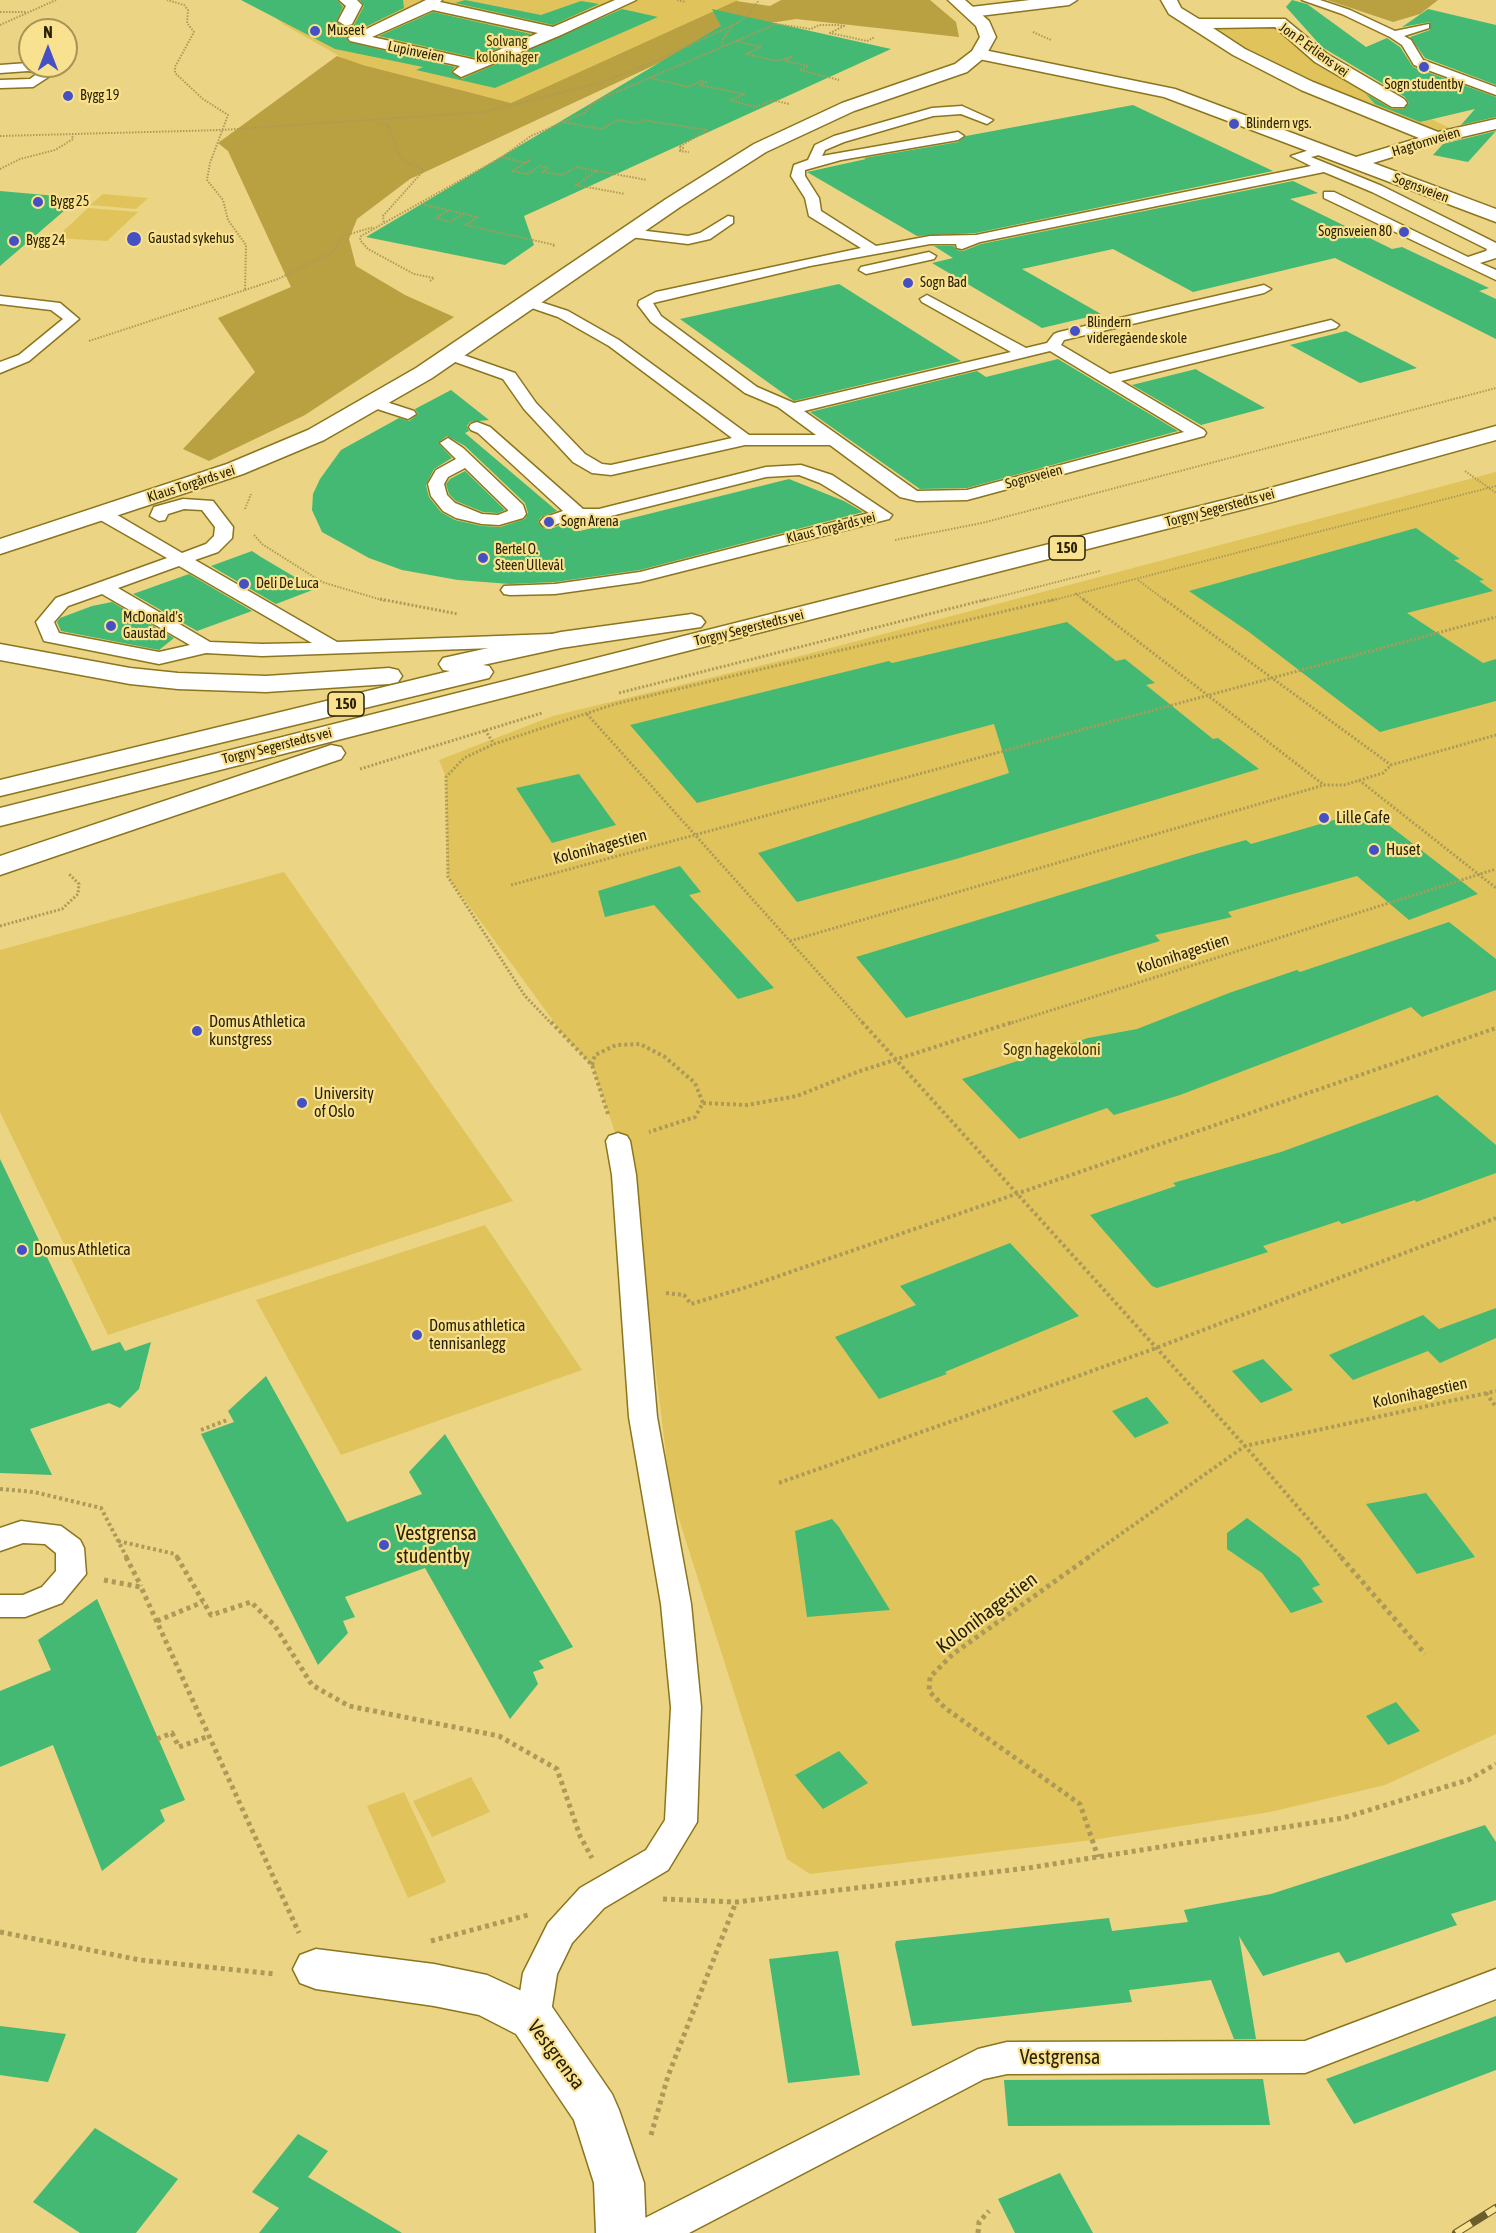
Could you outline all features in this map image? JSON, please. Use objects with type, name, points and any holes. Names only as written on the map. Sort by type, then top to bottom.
[{"type":"main road","points":[[346,21],[354,5],[347,0]]},
{"type":"main road","points":[[461,72],[628,0]]},
{"type":"main road","points":[[956,0],[983,24],[988,37],[974,58]]},
{"type":"main road","points":[[971,12],[1069,0]]},
{"type":"main road","name":"Jon P. Erliens vei","points":[[1169,0],[1175,11],[1239,52],[1307,86],[1436,138]]},
{"type":"main road","points":[[432,3],[555,32]]},
{"type":"main road","name":"Lupinveien","points":[[432,3],[356,38],[477,65]]},
{"type":"main road","name":"Jon P. Erliens vei","points":[[1194,24],[1280,22],[1321,58],[1352,78],[1458,132]]},
{"type":"main road","name":"Sognsveien","points":[[974,58],[1072,72],[1169,93],[1323,159],[1356,163],[1496,216]]},
{"type":"main road","name":"Klaus Torgårds vei","points":[[0,547],[255,462],[316,435],[449,356],[738,160],[787,134],[848,107],[940,77],[974,58]]},
{"type":"main road","name":"Hagtornveien","points":[[1356,163],[1436,138],[1496,124]]},
{"type":"main road","name":"Torgny Segerstedts vei","points":[[0,788],[692,622],[1242,483],[1496,413]]},
{"type":"main road","name":"Torgny Segerstedts vei","points":[[0,817],[1264,497],[1496,433]]},
{"type":"main road","points":[[0,651],[140,677],[178,681],[266,684],[402,675],[561,640],[692,622]]},
{"type":"main road","points":[[0,866],[197,797],[636,656]]},
{"type":"main road","name":"Vestgrensa","points":[[316,1970],[434,1984],[487,1996],[533,2019],[595,2110],[619,2183],[621,2233]]},
{"type":"lane","points":[[1308,0],[1346,12],[1394,35],[1407,43],[1418,62],[1496,91]]},
{"type":"lane","points":[[1394,35],[1425,26]]},
{"type":"lane","points":[[0,69],[28,67],[44,71],[44,76],[33,83],[0,84]]},
{"type":"lane","points":[[813,162],[820,148],[839,139],[932,112],[962,110],[987,120]]},
{"type":"lane","points":[[873,250],[814,213],[812,198],[801,184],[798,171],[813,162],[958,136]]},
{"type":"lane","points":[[866,270],[947,252],[976,239],[1323,159],[1494,248],[1493,254],[1466,262]]},
{"type":"lane","points":[[1329,195],[1496,276]]},
{"type":"lane","points":[[630,233],[688,240],[705,236],[729,219]]},
{"type":"lane","name":"Sognsveien","points":[[976,239],[930,240],[873,250],[667,294],[646,301],[645,305],[656,319],[697,352],[751,390],[790,409],[906,493],[917,496],[967,495],[1198,433],[1052,346]]},
{"type":"lane","points":[[790,409],[1052,346],[1059,337],[1264,289]]},
{"type":"lane","points":[[927,299],[1024,353]]},
{"type":"lane","points":[[0,300],[55,306],[72,319],[24,358],[0,368]]},
{"type":"lane","points":[[528,302],[563,314],[614,343],[745,440]]},
{"type":"lane","points":[[1108,379],[1331,325]]},
{"type":"lane","points":[[449,356],[509,376],[530,406],[579,458],[598,469],[611,470],[662,460],[745,440],[831,440]]},
{"type":"lane","points":[[374,402],[408,414]]},
{"type":"lane","points":[[477,427],[484,430],[575,512],[549,522]]},
{"type":"lane","points":[[448,443],[466,460],[517,509],[517,513],[499,520],[482,519],[462,514],[449,507],[439,496],[436,484],[442,474],[466,460]]},
{"type":"lane","name":"Klaus Torgårds vei","points":[[510,590],[555,589],[640,577],[882,515],[826,479],[801,470],[766,472],[599,514],[575,512]]},
{"type":"lane","points":[[159,516],[160,511],[177,505],[207,505],[214,511],[224,527],[220,542],[181,560],[62,602],[45,622],[51,637],[131,654],[159,657],[206,647],[262,650],[561,640]]},
{"type":"lane","points":[[101,513],[333,647]]},
{"type":"lane","points":[[105,588],[206,647]]},
{"type":"lane","points":[[533,2019],[540,1973],[560,1933],[592,1898],[657,1860],[681,1822],[686,1707],[676,1604],[643,1417],[624,1175],[618,1142]]},
{"type":"lane","points":[[0,1540],[21,1532],[51,1533],[70,1548],[71,1574],[52,1595],[25,1606],[0,1606]]},
{"type":"lane","name":"Vestgrensa","points":[[652,2233],[978,2065],[1007,2058],[1305,2057],[1496,1984]]},
{"type":"path","points":[[0,25],[56,0]]},
{"type":"path","points":[[167,0],[184,5],[188,10],[187,23],[194,32],[175,67],[175,74],[203,99],[228,115],[210,163],[207,180],[223,200],[228,219],[246,245],[245,290]]},
{"type":"path","points":[[677,0],[686,2]]},
{"type":"path","points":[[0,136],[222,130],[368,122],[484,112],[548,98],[603,82],[642,67],[733,25],[748,15],[759,0]]},
{"type":"path","points":[[0,12],[28,12]]},
{"type":"path","points":[[24,358],[91,341],[278,279],[333,252],[343,236],[384,223],[420,204],[472,172],[502,157],[517,144],[584,113],[592,104],[607,96],[776,24],[811,29],[819,25],[837,25],[844,26],[830,33],[867,41],[875,37]]},
{"type":"path","points":[[722,46],[723,39],[732,31],[733,25]]},
{"type":"path","points":[[735,41],[761,47],[744,54],[777,61],[787,56],[791,57],[785,61],[808,66],[800,70],[847,82]]},
{"type":"path","points":[[650,78],[688,87],[701,81],[706,82],[700,85],[744,94],[730,100],[756,106],[772,100],[796,105]]},
{"type":"path","points":[[561,122],[602,129],[617,120],[638,123],[643,120],[707,130],[679,147],[683,148],[679,151],[689,152]]},
{"type":"path","points":[[368,122],[388,124],[389,133],[395,138],[396,151],[407,163],[422,167],[424,170],[383,216],[384,223]]},
{"type":"path","points":[[0,169],[20,159],[56,150],[73,139],[72,135]]},
{"type":"path","points":[[502,157],[525,163]]},
{"type":"path","points":[[531,159],[512,171],[528,174],[540,166],[549,168],[543,172],[563,175],[576,167],[647,180]]},
{"type":"path","points":[[598,171],[576,185],[625,194]]},
{"type":"path","points":[[420,204],[480,216],[464,226],[550,244]]},
{"type":"path","points":[[449,210],[434,219],[450,222],[465,212]]},
{"type":"path","points":[[379,225],[362,236],[360,240],[368,249],[414,274],[434,278],[430,281]]},
{"type":"path","points":[[1470,467],[1462,469],[1486,483],[1488,488],[1496,493]]},
{"type":"path","points":[[592,1065],[596,1055],[616,1045],[640,1044],[665,1057],[695,1083],[703,1103],[695,1117],[618,1142],[592,1065],[525,996],[448,877],[446,777],[464,758],[494,744],[627,702],[1075,593],[1138,580],[1496,486]]},
{"type":"path","points":[[618,694],[1111,568]]},
{"type":"path","points":[[1138,580],[1391,765]]},
{"type":"path","points":[[1075,593],[1324,785]]},
{"type":"path","name":"Kolonihagestien","points":[[511,885],[1496,617]]},
{"type":"path","points":[[352,772],[549,711]]},
{"type":"path","points":[[586,714],[1017,1196],[1245,1446],[1425,1654]]},
{"type":"path","points":[[485,730],[494,744]]},
{"type":"path","points":[[790,941],[1324,785],[1344,785],[1383,773],[1391,765],[1496,735]]},
{"type":"path","points":[[1359,780],[1496,888]]},
{"type":"path","points":[[0,926],[62,909],[78,894],[79,884],[66,871],[77,867]]},
{"type":"path","name":"Kolonihagestien","points":[[703,1103],[747,1105],[769,1103],[896,1060],[1496,869]]},
{"type":"path","points":[[690,1304],[1017,1196],[1496,1028]]},
{"type":"path","points":[[779,1483],[1156,1348],[1496,1218]]},
{"type":"path","name":"Kolonihagestien","points":[[1098,1857],[1080,1804],[945,1708],[929,1691],[930,1677],[953,1654],[1245,1446],[1496,1391]]},
{"type":"path","points":[[1486,1393],[1496,1407]]},
{"type":"path","points":[[201,1430],[228,1420]]},
{"type":"path","points":[[118,1541],[175,1554],[211,1615],[251,1602],[275,1626],[312,1685],[349,1706],[499,1736],[557,1769],[579,1836],[608,1888]]},
{"type":"path","points":[[71,1574],[141,1587],[316,1970]]},
{"type":"path","points":[[157,1621],[204,1602]]},
{"type":"path","points":[[157,1739],[172,1733],[179,1747],[209,1736]]},
{"type":"path","points":[[658,1899],[736,1902],[1028,1868],[1342,1818],[1468,1780],[1496,1764]]},
{"type":"path","points":[[619,2183],[642,2167],[668,2076],[736,1902]]},
{"type":"path","points":[[978,2233],[979,2222],[989,2211]]},
{"type":"green space","name":"Solvang kolonihager","points":[[254,0],[739,0],[511,103],[348,61],[283,24]]},
{"type":"green space","points":[[1279,22],[1387,98],[1458,132],[1436,138],[1307,86],[1194,24]]},
{"type":"green space","points":[[103,194],[148,198],[136,209],[90,205]]},
{"type":"green space","points":[[88,208],[138,212],[107,241],[56,238]]},
{"type":"green space","name":"Sogn hagekoloni","points":[[1496,472],[1496,1734],[1385,1785],[1270,1812],[1092,1840],[810,1874],[787,1859],[671,1494],[648,1308],[618,1141],[592,1065],[565,1037],[448,877],[446,777],[439,760],[553,716],[808,654]]},
{"type":"green space","name":"Domus Athletica kunstgress","points":[[284,872],[513,1201],[108,1335],[0,1112],[0,950]]},
{"type":"green space","name":"Domus athletica tennisanlegg","points":[[485,1225],[582,1370],[341,1455],[256,1300]]},
{"type":"green space","points":[[471,1777],[490,1812],[432,1837],[413,1801]]},
{"type":"green space","points":[[404,1792],[446,1882],[408,1898],[367,1806]]},
{"type":"shaded area","points":[[781,0],[930,0],[956,22],[959,37],[796,19],[732,29],[410,179],[357,219],[349,239],[356,266],[405,295],[454,317],[305,415],[209,461],[183,449],[255,372],[218,318],[291,287],[228,151],[218,143],[337,56],[363,65],[511,103],[736,1],[770,6]]},
{"type":"shaded area","points":[[1327,0],[1438,0],[1420,14],[1393,22]]},
{"type":"building","points":[[241,0],[337,0],[343,7],[336,22],[347,28],[354,25],[364,6],[360,0],[403,0],[404,8],[347,36],[348,42],[455,67],[451,72],[462,79],[622,9],[658,17],[495,88],[416,70],[423,67],[335,49]]},
{"type":"building","points":[[465,0],[541,15],[581,1],[599,4],[553,25],[455,3]]},
{"type":"building","points":[[1292,0],[1307,4],[1366,47],[1387,38],[1400,47],[1413,67],[1496,97],[1496,117],[1461,125],[1475,109],[1420,122],[1375,104],[1366,94],[1392,109],[1404,109],[1409,103],[1405,97],[1322,47],[1286,7]]},
{"type":"building","points":[[712,9],[891,49],[524,216],[534,245],[505,265],[366,237],[721,26]]},
{"type":"building","points":[[1428,9],[1496,25],[1496,85],[1425,58],[1410,37],[1430,30],[1430,22],[1402,27]]},
{"type":"building","points":[[433,12],[531,34],[476,58],[379,36]]},
{"type":"building","points":[[1133,105],[1273,171],[976,233],[917,236],[807,172],[866,159],[864,158],[958,142],[966,136]]},
{"type":"building","points":[[1496,131],[1468,162],[1433,155],[1443,144]]},
{"type":"building","points":[[1293,181],[1318,193],[1290,199],[1392,249],[1402,247],[1489,288],[1479,291],[1496,299],[1496,339],[1335,258],[1193,292],[1113,249],[1022,269],[1101,314],[1042,328],[932,263],[953,258],[934,246],[954,246],[957,250],[963,251],[981,244]]},
{"type":"building","points":[[0,191],[79,198],[0,266]]},
{"type":"building","points":[[839,284],[961,361],[794,401],[680,319]]},
{"type":"building","points":[[1346,331],[1417,368],[1360,383],[1290,345]]},
{"type":"building","points":[[1058,359],[1178,431],[967,488],[920,489],[810,412],[977,371],[986,377]]},
{"type":"building","points":[[1196,369],[1265,408],[1201,425],[1132,385]]},
{"type":"building","points":[[451,390],[489,420],[470,422],[467,426],[469,431],[465,433],[557,511],[541,517],[538,522],[543,528],[550,529],[570,522],[580,531],[789,479],[844,501],[863,512],[640,570],[555,582],[510,584],[458,580],[402,570],[369,558],[322,532],[312,510],[313,494],[320,479],[341,450],[399,418],[409,421],[418,414],[415,409]],"holes":[[[447,436],[465,446],[525,503],[528,513],[525,519],[500,527],[482,526],[455,520],[441,512],[429,497],[426,485],[434,469],[452,458],[438,443]]]},
{"type":"building","points":[[465,471],[505,510],[498,513],[483,512],[456,501],[449,494],[446,484],[450,479]]},
{"type":"building","points":[[1416,528],[1460,559],[1454,560],[1484,580],[1479,581],[1493,591],[1407,613],[1483,663],[1496,659],[1496,701],[1380,732],[1249,632],[1189,591]]},
{"type":"building","points":[[252,551],[315,589],[276,604],[211,566]]},
{"type":"building","points":[[189,574],[252,611],[197,631],[133,594]]},
{"type":"building","points":[[112,602],[174,638],[159,650],[61,631],[57,622],[60,618],[92,606]]},
{"type":"building","points":[[1067,622],[1116,661],[1125,659],[1155,683],[1146,685],[1213,739],[1218,738],[1259,769],[956,859],[797,902],[758,853],[1009,773],[994,724],[697,803],[630,725],[889,661],[892,663]]},
{"type":"building","points":[[579,774],[616,825],[552,843],[516,788]]},
{"type":"building","points":[[1348,816],[1366,819],[1377,816],[1478,894],[1409,920],[1357,876],[1228,912],[1232,917],[1155,935],[1160,941],[906,1018],[856,957],[1192,855],[1246,840],[1251,844]]},
{"type":"building","points":[[680,866],[701,892],[689,895],[774,988],[738,999],[654,905],[605,917],[598,891]]},
{"type":"building","points":[[1449,922],[1496,959],[1496,990],[1422,1017],[1411,1007],[1180,1095],[1114,1115],[1107,1108],[1019,1139],[962,1079],[1088,1038],[1137,1029],[1229,993],[1297,970],[1300,972]]},
{"type":"building","points":[[1437,1095],[1496,1145],[1496,1173],[1416,1202],[1415,1200],[1342,1224],[1339,1221],[1263,1246],[1268,1252],[1157,1288],[1152,1286],[1090,1215],[1176,1186],[1173,1183],[1281,1152]]},
{"type":"building","name":"Domus Athletica","points":[[0,1159],[92,1351],[120,1342],[125,1351],[151,1342],[139,1389],[120,1408],[109,1403],[30,1429],[52,1475],[0,1473]]},
{"type":"building","points":[[1010,1243],[1079,1316],[945,1372],[947,1374],[879,1399],[835,1337],[916,1305],[900,1286]]},
{"type":"building","points":[[1496,1308],[1496,1338],[1440,1363],[1428,1351],[1353,1380],[1329,1355],[1423,1315],[1439,1329]]},
{"type":"building","points":[[1263,1359],[1293,1390],[1261,1403],[1232,1371]]},
{"type":"building","name":"Vestgrensa studentby","points":[[266,1376],[347,1522],[422,1494],[409,1472],[445,1434],[573,1647],[539,1661],[544,1668],[533,1672],[538,1684],[510,1719],[425,1568],[345,1597],[355,1617],[343,1621],[348,1633],[318,1665],[201,1434],[234,1422],[228,1411]]},
{"type":"building","points":[[1147,1397],[1169,1423],[1135,1438],[1112,1411]]},
{"type":"building","points":[[1426,1493],[1475,1557],[1417,1574],[1366,1504]]},
{"type":"building","points":[[1247,1518],[1300,1558],[1320,1585],[1312,1588],[1323,1602],[1291,1613],[1262,1573],[1227,1549],[1227,1533]]},
{"type":"building","points":[[832,1519],[890,1610],[807,1617],[795,1531]]},
{"type":"building","points":[[97,1599],[185,1800],[160,1810],[165,1821],[102,1871],[53,1745],[0,1767],[0,1691],[51,1670],[38,1640]]},
{"type":"building","points":[[1396,1702],[1420,1731],[1388,1745],[1366,1716]]},
{"type":"building","points":[[839,1751],[868,1783],[823,1809],[795,1775]]},
{"type":"building","points":[[1485,1825],[1496,1842],[1496,1900],[1451,1914],[1457,1925],[1346,1963],[1339,1952],[1263,1976],[1239,1936],[1256,2039],[1234,2039],[1211,1980],[1129,1990],[1132,2002],[912,2026],[896,1941],[1109,1918],[1112,1931],[1188,1922],[1184,1910],[1271,1894]]},
{"type":"building","points":[[838,1951],[860,2075],[788,2083],[769,1959]]},
{"type":"building","points":[[1496,2016],[1496,2070],[1354,2124],[1326,2079]]},
{"type":"building","points":[[0,2026],[66,2034],[48,2082],[0,2075]]},
{"type":"building","points":[[1263,2079],[1270,2125],[1008,2126],[1004,2080]]},
{"type":"building","points":[[95,2128],[178,2179],[136,2233],[80,2233],[33,2202]]},
{"type":"building","points":[[298,2134],[328,2151],[308,2177],[402,2233],[259,2233],[279,2208],[252,2192]]},
{"type":"building","points":[[1060,2173],[1093,2233],[1015,2233],[998,2199]]},
{"type":"railway","points":[[1456,2233],[1496,2208]]},
{"type":"place","name":"Museet","points":[[315,31]]},
{"type":"place","name":"Sogn studentby","points":[[1424,67]]},
{"type":"place","name":"Bygg 19","points":[[68,96]]},
{"type":"place","name":"Blindern vgs.","points":[[1234,124]]},
{"type":"place","name":"Bygg 25","points":[[38,202]]},
{"type":"place","name":"Sognsveien 80","points":[[1404,232]]},
{"type":"place","name":"Gaustad sykehus","points":[[134,239]]},
{"type":"place","name":"Bygg 24","points":[[14,241]]},
{"type":"place","name":"Sogn Bad","points":[[908,283]]},
{"type":"place","name":"Blindern videregående skole","points":[[1075,331]]},
{"type":"place","name":"Sogn Arena","points":[[549,522]]},
{"type":"place","name":"Bertel O. Steen Ullevål","points":[[483,558]]},
{"type":"place","name":"Deli De Luca","points":[[244,584]]},
{"type":"place","name":"McDonald's Gaustad","points":[[111,626]]},
{"type":"place","name":"Lille Cafe","points":[[1324,818]]},
{"type":"place","name":"Huset","points":[[1374,850]]},
{"type":"place","name":"Domus Athletica kunstgress","points":[[197,1031]]},
{"type":"place","name":"University of Oslo","points":[[302,1103]]},
{"type":"place","name":"Domus Athletica","points":[[22,1250]]},
{"type":"place","name":"Domus athletica tennisanlegg","points":[[417,1335]]},
{"type":"place","name":"Vestgrensa studentby","points":[[384,1545]]}]
